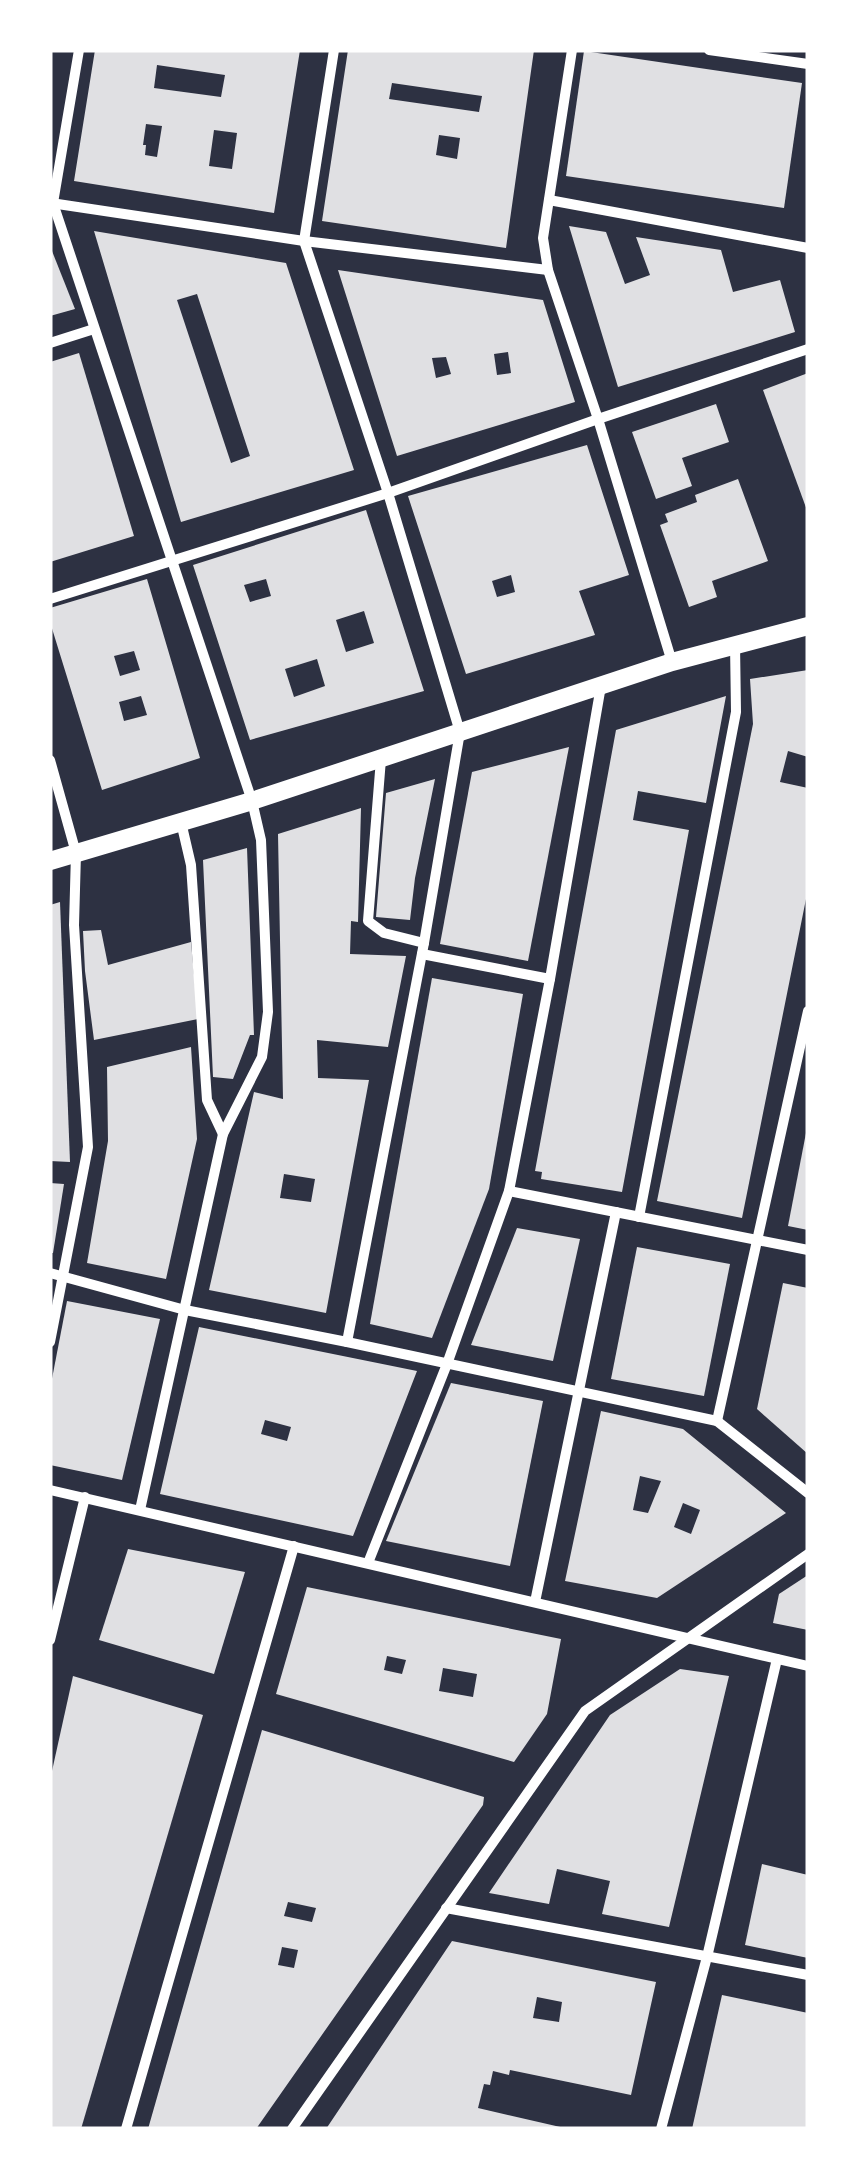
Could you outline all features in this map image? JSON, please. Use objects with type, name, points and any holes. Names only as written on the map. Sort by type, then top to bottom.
[{"type":"street","points":[[79,50],[51,203],[262,840],[268,1012],[262,1057],[223,1134],[140,1510]]},
{"type":"street","points":[[334,50],[304,240],[388,493],[460,732],[423,949],[347,1342]]},
{"type":"street","points":[[572,50],[543,238],[548,270],[598,418],[672,662]]},
{"type":"street","points":[[709,50],[808,64]]},
{"type":"street","points":[[549,200],[808,248]]},
{"type":"street","points":[[51,203],[548,270]]},
{"type":"street","points":[[50,343],[94,329]]},
{"type":"street","points":[[50,600],[388,493],[808,349]]},
{"type":"street","points":[[50,861],[252,801],[672,662],[808,626]]},
{"type":"street","points":[[638,1216],[736,712],[736,644]]},
{"type":"street","points":[[368,1563],[447,1364],[509,1191],[601,686]]},
{"type":"street","points":[[381,758],[368,921],[384,933],[423,949],[550,979]]},
{"type":"street","points":[[50,760],[76,852],[74,925],[88,1147],[50,1342]]},
{"type":"street","points":[[181,822],[191,865],[207,1100],[223,1134]]},
{"type":"street","points":[[718,1422],[808,1010]]},
{"type":"street","points":[[509,1191],[808,1250]]},
{"type":"street","points":[[534,1602],[616,1212]]},
{"type":"street","points":[[50,1272],[185,1310],[718,1422],[808,1493]]},
{"type":"street","points":[[50,1490],[808,1666]]},
{"type":"street","points":[[50,1640],[85,1497]]},
{"type":"street","points":[[126,2129],[294,1546]]},
{"type":"street","points":[[292,2129],[585,1710],[808,1554]]},
{"type":"street","points":[[661,2129],[708,1956],[777,1658]]},
{"type":"street","points":[[446,1908],[808,1975]]},
{"type":"building","points":[[95,50],[300,50],[274,213],[74,181]],"holes":[[[157,65],[225,75],[221,97],[154,88]],[[146,124],[162,126],[157,157],[145,155]],[[214,130],[237,133],[232,169],[209,166]]]},
{"type":"building","points":[[348,50],[534,50],[506,248],[322,221]],"holes":[[[392,83],[482,96],[479,112],[389,99]],[[439,135],[460,138],[457,159],[436,155]]]},
{"type":"building","points":[[584,51],[802,83],[784,208],[566,176]]},
{"type":"building","points":[[569,226],[606,232],[625,284],[650,275],[636,237],[721,250],[733,292],[780,280],[795,332],[618,387]]},
{"type":"building","points":[[94,231],[286,263],[354,470],[181,522]],"holes":[[[197,294],[250,456],[231,463],[177,300]]]},
{"type":"building","points":[[50,246],[75,309],[50,316]]},
{"type":"building","points":[[338,270],[543,300],[575,402],[397,456]],"holes":[[[508,352],[511,373],[497,375],[494,354]],[[446,357],[451,374],[436,378],[432,358]]]},
{"type":"building","points":[[79,353],[134,536],[50,562],[50,362]]},
{"type":"building","points":[[808,373],[808,513],[763,390]]},
{"type":"building","points":[[716,404],[729,442],[682,458],[692,486],[656,499],[632,432]]},
{"type":"building","points":[[587,445],[629,575],[579,591],[595,635],[466,674],[408,496]],"holes":[[[511,575],[515,592],[497,597],[492,581]]]},
{"type":"building","points":[[738,479],[768,561],[712,581],[717,597],[689,607],[660,525],[668,522],[665,514],[697,502],[695,495]]},
{"type":"building","points":[[366,510],[424,691],[250,740],[193,565]],"holes":[[[266,579],[271,596],[250,602],[244,585]],[[364,611],[374,643],[346,652],[336,620]],[[317,659],[325,686],[294,697],[285,669]]]},
{"type":"building","points":[[147,579],[200,758],[102,790],[50,622],[50,608]],"holes":[[[134,651],[140,670],[120,676],[114,656]],[[141,696],[147,715],[124,721],[119,702]]]},
{"type":"building","points":[[808,670],[808,757],[788,751],[780,782],[808,788],[808,889],[742,1218],[657,1201],[753,724],[750,679]]},
{"type":"building","points":[[726,696],[706,803],[638,791],[633,820],[689,830],[622,1192],[541,1179],[542,1172],[535,1171],[616,730]]},
{"type":"building","points":[[569,747],[528,961],[440,944],[472,772]]},
{"type":"building","points":[[435,779],[410,920],[376,917],[386,793]]},
{"type":"building","points":[[361,808],[358,922],[351,921],[350,954],[406,956],[388,1047],[317,1040],[318,1078],[369,1080],[326,1313],[209,1290],[254,1092],[283,1099],[278,834]],"holes":[[[284,1174],[315,1179],[311,1202],[280,1198]]]},
{"type":"building","points":[[247,848],[254,1035],[250,1035],[233,1079],[213,1077],[203,860]]},
{"type":"building","points":[[60,902],[70,1162],[50,1161],[50,905]]},
{"type":"building","points":[[101,930],[108,965],[191,942],[198,1019],[94,1040],[83,931]]},
{"type":"building","points":[[432,978],[523,994],[489,1189],[432,1338],[370,1324]]},
{"type":"building","points":[[191,1047],[197,1139],[166,1279],[87,1263],[108,1141],[107,1067]]},
{"type":"building","points":[[808,1133],[808,1230],[788,1226]]},
{"type":"building","points":[[50,1183],[64,1184],[53,1253],[50,1253]]},
{"type":"building","points":[[517,1228],[580,1239],[553,1361],[471,1345]]},
{"type":"building","points":[[637,1247],[730,1264],[704,1396],[611,1379]]},
{"type":"building","points":[[783,1283],[808,1288],[808,1454],[757,1409]]},
{"type":"building","points":[[67,1301],[160,1319],[122,1480],[50,1465],[50,1389]]},
{"type":"building","points":[[199,1327],[417,1371],[353,1536],[160,1494]],"holes":[[[265,1420],[291,1427],[287,1441],[261,1434]]]},
{"type":"building","points":[[451,1383],[543,1401],[510,1566],[386,1541]]},
{"type":"building","points":[[601,1411],[683,1429],[786,1513],[657,1598],[565,1581]],"holes":[[[640,1476],[661,1481],[648,1513],[633,1510]],[[683,1503],[700,1510],[691,1534],[674,1527]]]},
{"type":"building","points":[[128,1549],[245,1572],[214,1674],[99,1640]]},
{"type":"building","points":[[808,1575],[808,1630],[773,1623],[779,1594]]},
{"type":"building","points":[[307,1587],[561,1639],[547,1714],[514,1762],[276,1694]],"holes":[[[387,1656],[406,1660],[402,1674],[384,1670]],[[443,1668],[477,1674],[473,1697],[439,1691]]]},
{"type":"building","points":[[680,1669],[729,1676],[669,1927],[602,1914],[610,1881],[557,1869],[549,1904],[489,1893],[610,1715]]},
{"type":"building","points":[[73,1676],[203,1715],[81,2129],[50,2129],[50,1780]]},
{"type":"building","points":[[262,1730],[484,1797],[483,1805],[256,2129],[148,2129]],"holes":[[[288,1902],[316,1908],[312,1922],[284,1916]],[[282,1947],[298,1950],[294,1968],[278,1965]]]},
{"type":"building","points":[[762,1864],[808,1875],[808,1958],[745,1945]]},
{"type":"building","points":[[452,1941],[656,1982],[631,2095],[510,2070],[509,2075],[493,2071],[490,2085],[484,2084],[478,2108],[569,2129],[326,2129]],"holes":[[[537,1997],[562,2002],[559,2022],[533,2018]]]},
{"type":"building","points":[[722,1995],[808,2013],[808,2129],[692,2129]]}]
